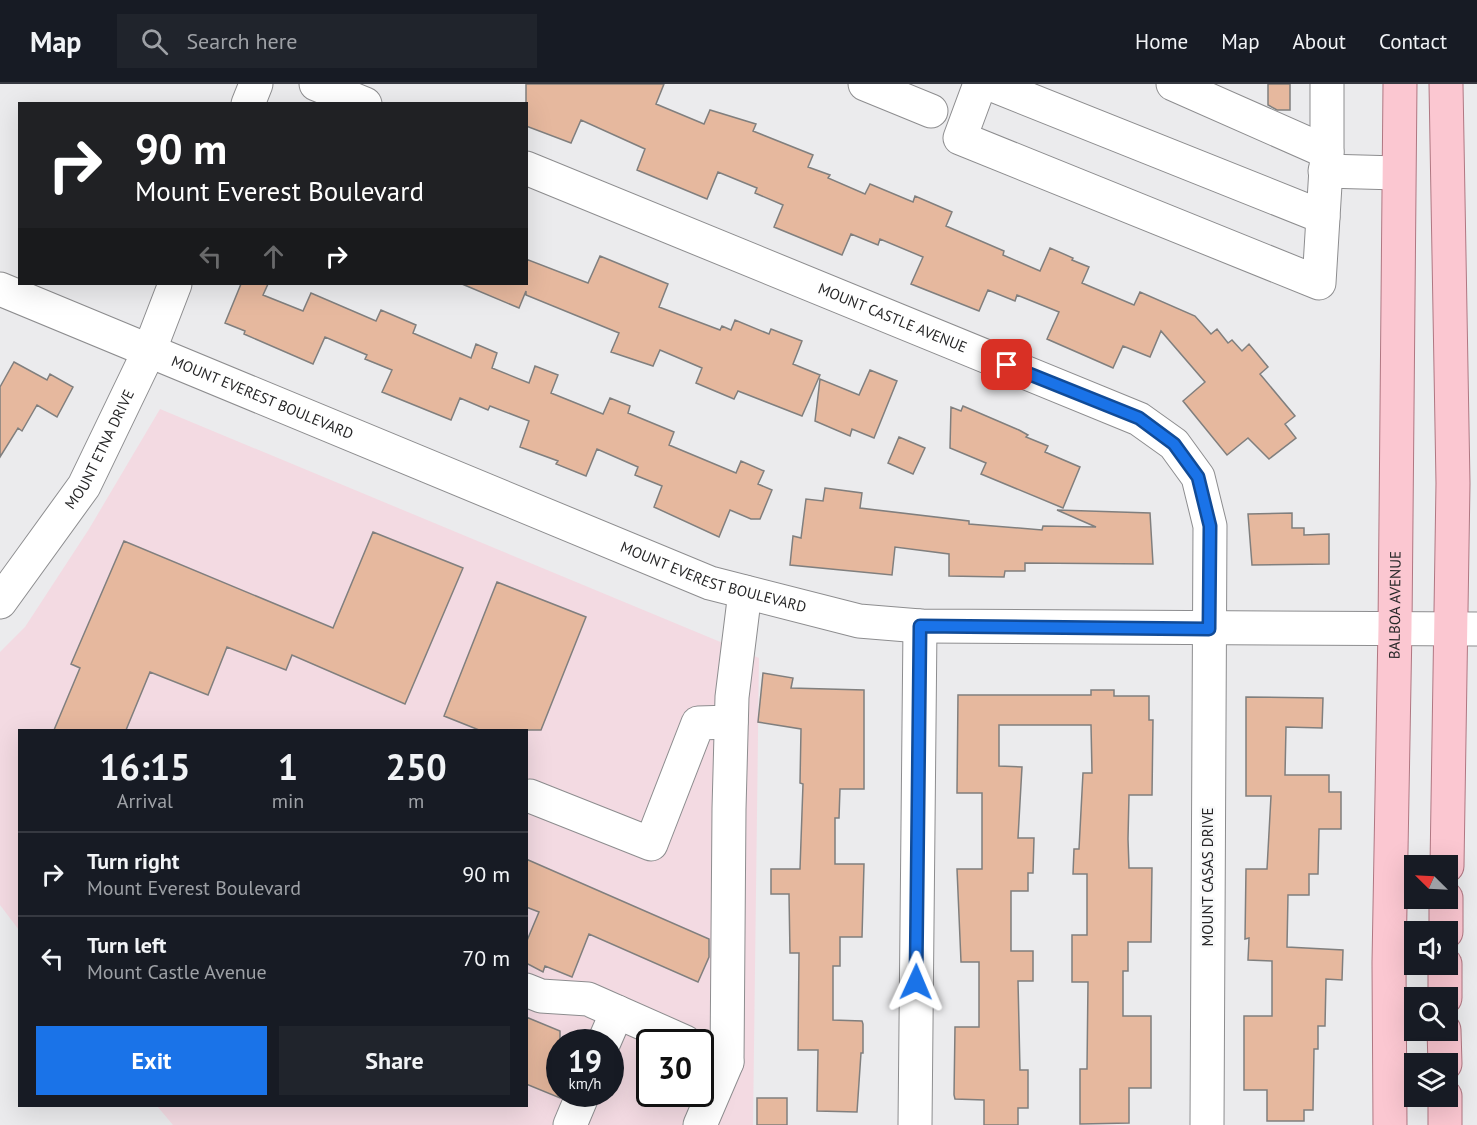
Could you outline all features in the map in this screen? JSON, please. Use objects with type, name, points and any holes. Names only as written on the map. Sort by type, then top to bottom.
[{"type":"main road","name":"BALBOA AVENUE","points":[[1390,1125],[1389,963],[1400,84]]},
{"type":"main road","points":[[1446,84],[1453,483],[1464,628],[1448,855]]},
{"type":"main road","points":[[1445,1107],[1445,1125]]},
{"type":"street","points":[[249,102],[256,84]]},
{"type":"street","points":[[316,84],[360,102]]},
{"type":"street","points":[[865,84],[931,111]]},
{"type":"street","points":[[980,84],[960,138],[1319,282],[1326,162],[1327,84]]},
{"type":"street","points":[[990,84],[1323,217]]},
{"type":"street","points":[[1173,84],[1326,162],[1398,173]]},
{"type":"street","name":"MOUNT CASTLE AVENUE","points":[[528,169],[1139,418],[1174,444],[1198,477],[1210,526],[1209,629]]},
{"type":"street","name":"MOUNT ETNA DRIVE","points":[[0,602],[84,486],[150,349],[175,285]]},
{"type":"street","name":"MOUNT EVEREST BOULEVARD","points":[[0,289],[150,349],[699,578],[859,621],[920,626],[1209,629],[1464,628]]},
{"type":"street","points":[[714,1056],[731,722],[746,592]]},
{"type":"street","points":[[915,1125],[920,626]]},
{"type":"street","name":"MOUNT CASAS DRIVE","points":[[1207,1125],[1209,629]]},
{"type":"street","points":[[530,796],[651,844],[699,723],[731,722]]},
{"type":"street","points":[[528,991],[541,996],[588,999],[656,1029]]},
{"type":"street","points":[[610,1029],[617,1012]]},
{"type":"street","points":[[570,1125],[578,1107]]},
{"type":"street","points":[[700,1125],[704,1107]]},
{"type":"shaded area","points":[[160,409],[759,658],[753,1125],[173,1125],[158,1107],[528,1107],[528,729],[18,729],[18,929],[0,905],[0,652],[25,627],[89,529]]},
{"type":"building","points":[[526,84],[664,84],[656,104],[704,124],[710,110],[756,124],[753,131],[813,155],[808,167],[830,175],[828,178],[865,194],[870,184],[913,202],[915,196],[952,212],[946,226],[1004,251],[1003,255],[1040,271],[1050,248],[1073,258],[1072,260],[1089,267],[1082,283],[1134,305],[1140,292],[1195,316],[1211,334],[1217,329],[1228,343],[1232,340],[1242,351],[1249,344],[1268,367],[1260,374],[1295,416],[1285,424],[1296,438],[1269,459],[1248,438],[1227,455],[1183,401],[1205,382],[1161,331],[1150,357],[1123,346],[1113,368],[1047,339],[1059,312],[1017,295],[1015,301],[988,290],[979,311],[911,284],[923,257],[880,239],[878,245],[851,234],[842,255],[774,227],[783,205],[755,193],[757,188],[718,172],[707,199],[637,170],[645,149],[581,120],[571,143],[528,127],[528,102],[526,102]]},
{"type":"building","points":[[1268,84],[1290,84],[1290,110],[1277,110],[1268,105]]},
{"type":"building","points":[[600,256],[668,284],[659,307],[720,330],[722,326],[731,330],[735,320],[769,334],[771,329],[802,341],[793,364],[820,375],[802,416],[738,391],[734,399],[696,383],[702,368],[660,350],[653,366],[611,352],[619,333],[526,295],[526,291],[519,308],[464,285],[528,285],[528,260],[588,283]]},
{"type":"building","points":[[241,285],[268,285],[263,295],[303,311],[311,293],[376,321],[381,310],[416,325],[413,333],[471,358],[476,344],[497,353],[492,368],[529,383],[535,366],[558,375],[551,393],[603,414],[610,398],[630,406],[628,413],[674,432],[669,445],[736,473],[741,461],[764,471],[758,484],[772,490],[760,519],[751,519],[730,510],[719,537],[654,507],[662,486],[635,475],[638,467],[597,449],[586,476],[556,464],[558,461],[520,447],[529,421],[490,406],[488,410],[460,398],[451,420],[382,392],[392,370],[365,359],[367,355],[325,337],[313,364],[244,334],[245,331],[225,323]]},
{"type":"building","points":[[14,362],[47,380],[50,374],[73,387],[57,417],[37,405],[22,431],[18,428],[0,457],[0,387]]},
{"type":"building","points":[[870,370],[897,381],[874,438],[852,429],[850,436],[815,421],[820,379],[859,395]]},
{"type":"building","points":[[963,406],[1019,430],[1028,435],[1026,437],[1048,446],[1045,452],[1080,467],[1063,508],[981,474],[986,463],[950,448],[951,407],[961,411]]},
{"type":"building","points":[[899,437],[925,448],[913,474],[888,463]]},
{"type":"building","points":[[825,488],[862,493],[860,508],[969,521],[969,524],[1042,530],[1043,526],[1096,527],[1057,510],[1150,513],[1153,564],[1025,563],[1025,571],[1005,571],[1004,577],[949,576],[949,554],[895,547],[892,575],[790,565],[793,536],[801,538],[806,499],[823,501]]},
{"type":"building","points":[[1292,513],[1292,528],[1304,528],[1304,535],[1329,534],[1329,564],[1252,565],[1248,514]]},
{"type":"building","points":[[373,532],[463,568],[405,704],[292,655],[286,670],[227,647],[208,695],[150,672],[126,729],[54,729],[80,668],[71,664],[124,541],[333,628]]},
{"type":"building","points":[[497,582],[586,617],[541,730],[476,729],[444,716]]},
{"type":"building","points":[[763,673],[793,678],[791,688],[864,690],[864,789],[840,789],[839,818],[835,818],[835,864],[864,864],[862,937],[840,937],[840,966],[833,966],[833,1020],[862,1021],[863,1024],[863,1053],[861,1053],[857,1112],[817,1111],[818,1050],[798,1050],[799,953],[790,953],[789,894],[771,894],[771,869],[800,869],[803,784],[800,783],[801,729],[758,722]]},
{"type":"building","points":[[1091,690],[1114,690],[1114,696],[1149,696],[1149,720],[1153,720],[1152,795],[1129,795],[1128,839],[1129,868],[1152,868],[1151,942],[1128,942],[1128,971],[1123,971],[1123,1016],[1151,1016],[1151,1088],[1129,1088],[1129,1123],[1080,1124],[1080,1069],[1087,1069],[1088,982],[1072,982],[1072,935],[1087,935],[1087,874],[1073,874],[1074,849],[1079,849],[1083,773],[1092,773],[1091,725],[999,725],[999,766],[1022,767],[1018,838],[1034,838],[1033,873],[1028,873],[1028,891],[1011,891],[1011,951],[1033,951],[1033,981],[1018,981],[1020,1070],[1028,1070],[1028,1108],[1018,1108],[1018,1125],[984,1125],[984,1100],[955,1099],[954,1095],[955,1027],[979,1027],[979,962],[961,962],[957,869],[982,869],[982,793],[957,793],[958,695],[1091,695]]},
{"type":"building","points":[[1246,697],[1323,698],[1322,728],[1286,727],[1285,775],[1329,775],[1329,792],[1341,792],[1341,829],[1319,829],[1318,874],[1309,874],[1309,895],[1288,895],[1287,947],[1343,950],[1342,980],[1326,979],[1325,1026],[1318,1026],[1318,1049],[1314,1049],[1313,1110],[1304,1110],[1304,1121],[1267,1121],[1267,1090],[1244,1090],[1244,1016],[1272,1016],[1272,961],[1248,960],[1249,938],[1245,939],[1246,869],[1267,869],[1271,796],[1246,796]]},
{"type":"building","points":[[528,860],[709,939],[709,957],[698,982],[589,934],[572,977],[545,966],[543,972],[528,964],[528,938],[539,912],[528,908]]},
{"type":"building","points":[[528,1018],[555,1029],[546,1029],[546,1092],[528,1085]]},
{"type":"building","points":[[757,1098],[787,1098],[787,1125],[757,1125]]},
{"type":"route","points":[[916,982],[920,626],[1209,629],[1210,526],[1198,477],[1174,444],[1139,418],[1007,365]]}]
